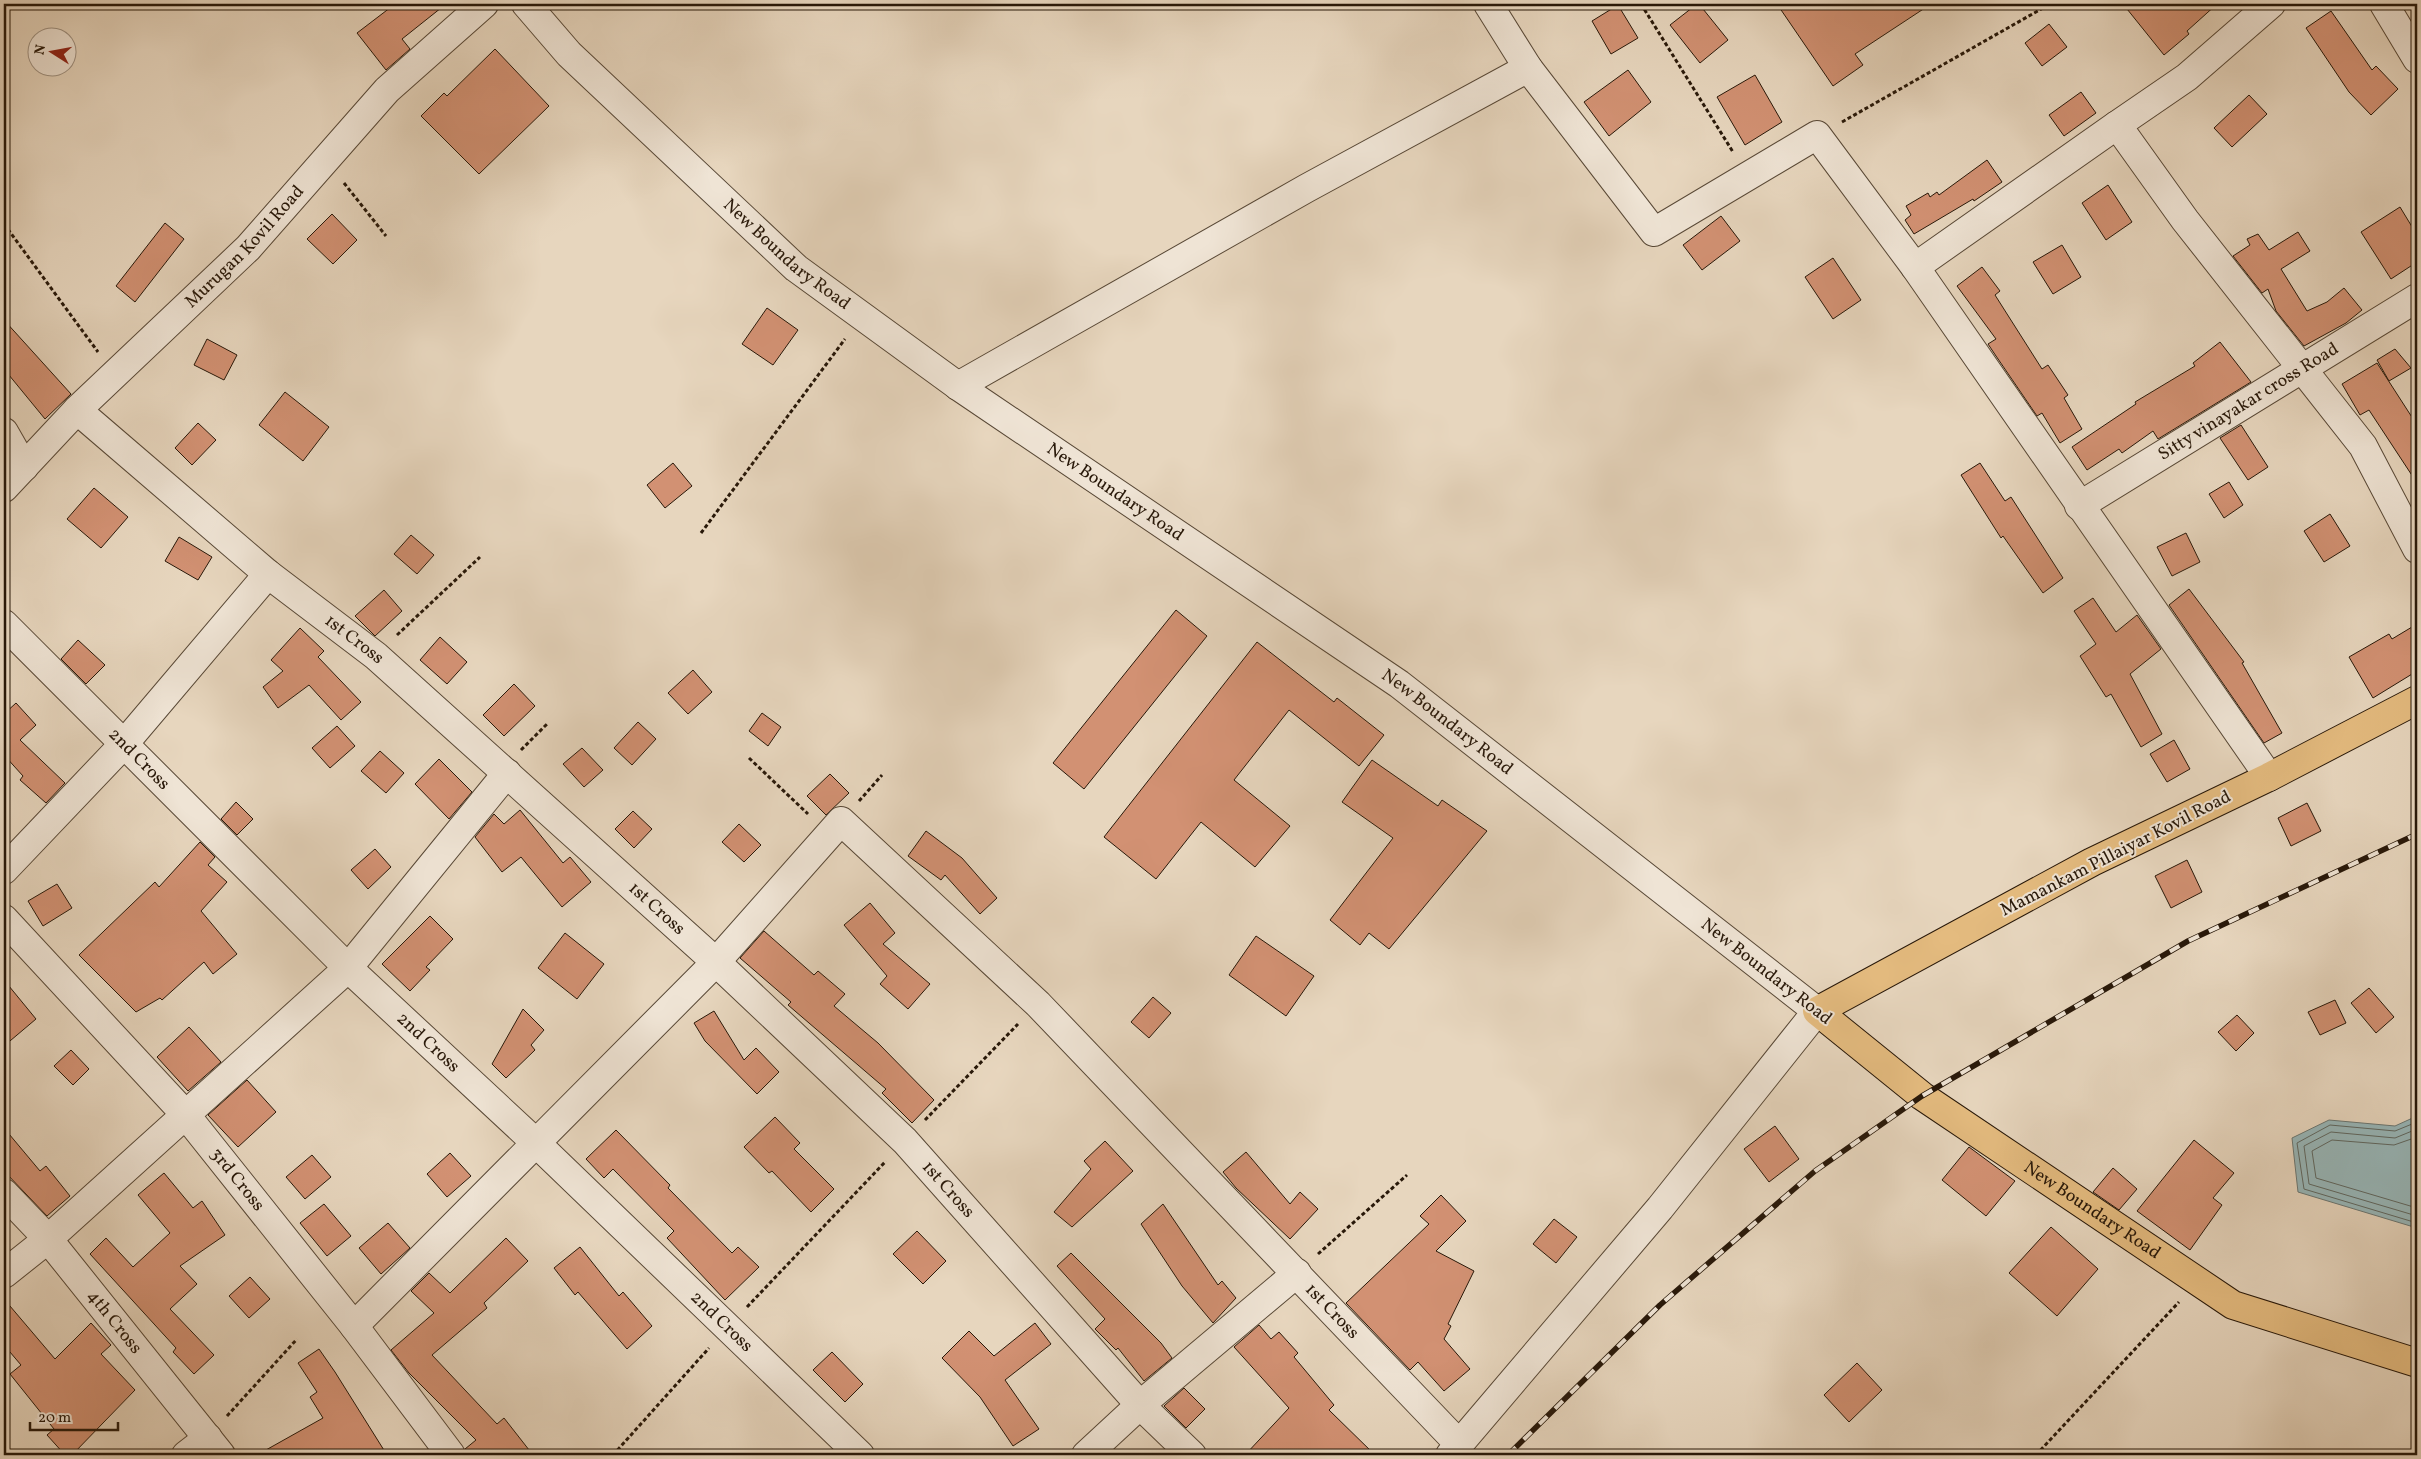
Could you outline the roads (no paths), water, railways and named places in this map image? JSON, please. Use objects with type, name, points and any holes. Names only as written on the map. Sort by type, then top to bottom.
[{"type":"main road","name":"Mamankam Pillaiyar Kovil Road","points":[[1817,1011],[2092,862],[2269,778],[2417,700]]},
{"type":"main road","name":"New Boundary Road","points":[[1817,1011],[1922,1096],[2233,1305],[2417,1363]]},
{"type":"street","name":"Murugan Kovil Road","points":[[4,488],[77,410],[248,248],[387,90],[484,4]]},
{"type":"street","name":"New Boundary Road","points":[[526,4],[569,54],[796,268],[958,386],[1399,684],[1817,1011]]},
{"type":"street","points":[[1488,4],[1528,68],[1654,232],[1817,135],[1915,268],[2269,778]]},
{"type":"street","points":[[1915,268],[2187,77],[2271,4]]},
{"type":"street","points":[[2384,4],[2417,59]]},
{"type":"street","points":[[958,386],[1307,188],[1528,68]]},
{"type":"street","points":[[2117,125],[2185,220],[2363,446],[2417,549]]},
{"type":"street","name":"Sitty vinayakar cross Road","points":[[2079,506],[2303,371],[2417,298]]},
{"type":"street","name":"1st Cross","points":[[77,410],[268,574],[376,656],[716,962],[905,1141],[1140,1405],[1192,1455]]},
{"type":"street","points":[[4,432],[24,467]]},
{"type":"street","points":[[4,870],[123,745],[268,574]]},
{"type":"street","name":"2nd Cross","points":[[4,624],[348,968],[535,1142],[860,1455]]},
{"type":"street","points":[[4,1274],[48,1238],[348,968],[504,771]]},
{"type":"street","name":"1st Cross","points":[[716,962],[835,828],[1038,1004],[1297,1273],[1454,1450]]},
{"type":"street","name":"3rd Cross","points":[[4,919],[185,1114],[354,1326],[451,1455]]},
{"type":"street","points":[[354,1326],[716,962]]},
{"type":"street","points":[[1454,1450],[1660,1208],[1817,1011]]},
{"type":"street","name":"4th Cross","points":[[4,1193],[48,1238],[215,1446]]},
{"type":"street","points":[[1086,1455],[1140,1405],[1297,1273]]},
{"type":"street","points":[[186,1455],[215,1446]]},
{"type":"water","points":[[2417,1116],[2417,1228],[2298,1192],[2292,1138],[2329,1120],[2395,1126]]},
{"type":"railway","points":[[1508,1455],[1660,1305],[1815,1171],[1922,1096],[2188,941],[2417,834]]}]
